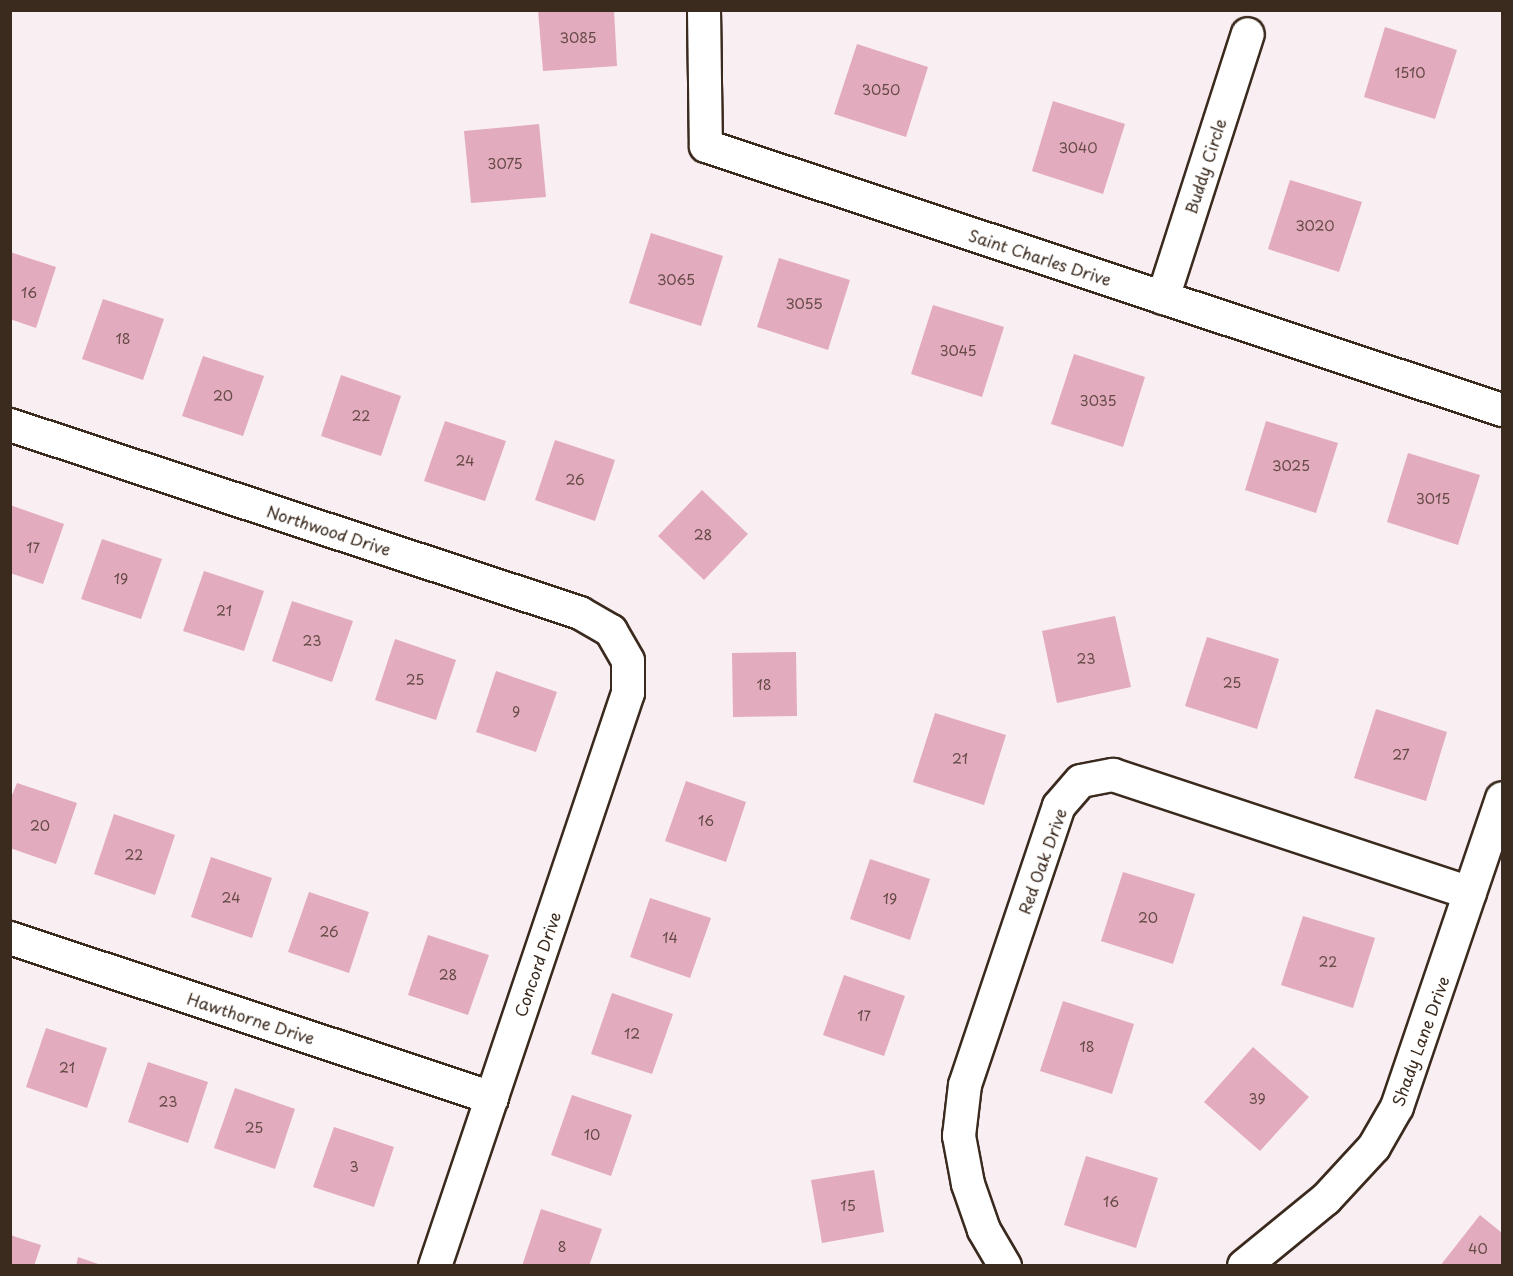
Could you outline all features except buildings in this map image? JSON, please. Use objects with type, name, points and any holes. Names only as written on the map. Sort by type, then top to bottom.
[{"type":"street","name":"Saint Charles Drive","points":[[704,10],[706,146],[1503,410]]},
{"type":"street","name":"Buddy Circle","points":[[1163,298],[1248,34]]},
{"type":"street","name":"Northwood Drive","points":[[10,425],[580,613],[611,631],[628,661]]},
{"type":"street","name":"Concord Drive","points":[[435,1266],[628,693],[628,661]]},
{"type":"street","name":"Red Oak Drive","points":[[1005,1266],[984,1230],[968,1184],[958,1136],[965,1085],[1059,806],[1082,782],[1113,775],[1470,893]]},
{"type":"street","name":"Shady Lane Drive","points":[[1244,1266],[1326,1200],[1374,1147],[1405,1087],[1503,798]]},
{"type":"street","name":"Hawthorne Drive","points":[[10,938],[492,1098]]}]
